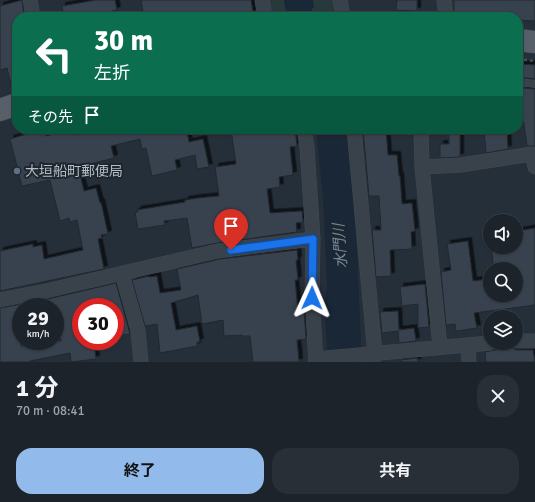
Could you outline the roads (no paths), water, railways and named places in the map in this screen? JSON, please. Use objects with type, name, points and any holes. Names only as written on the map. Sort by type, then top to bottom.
[{"type":"main road","points":[[523,41],[535,42]]},
{"type":"main road","points":[[0,110],[12,106]]},
{"type":"street","points":[[30,0],[32,12]]},
{"type":"street","points":[[262,0],[264,12]]},
{"type":"street","points":[[340,0],[342,12]]},
{"type":"street","points":[[444,0],[445,12]]},
{"type":"street","points":[[305,134],[313,239],[312,298],[319,359],[371,357],[440,347],[483,344]]},
{"type":"street","points":[[354,134],[371,357]]},
{"type":"street","points":[[421,134],[422,167],[440,347]]},
{"type":"street","points":[[422,167],[461,165],[532,154],[535,167]]},
{"type":"street","points":[[0,300],[46,292],[218,251],[313,239]]},
{"type":"street","points":[[122,274],[138,331],[141,362]]},
{"type":"street","points":[[523,341],[535,341]]},
{"type":"street","points":[[468,345],[469,362]]},
{"type":"lane","points":[[523,83],[535,84]]},
{"type":"water","points":[[284,0],[313,0],[314,8],[286,12]]},
{"type":"water","name":"水門川","points":[[317,134],[348,134],[355,211],[362,362],[328,362],[324,305],[327,286],[323,198]]},
{"type":"waterway","name":"水門川","points":[[297,0],[301,12]]},
{"type":"place","name":"大垣船町郵便局","points":[[17,171]]}]
